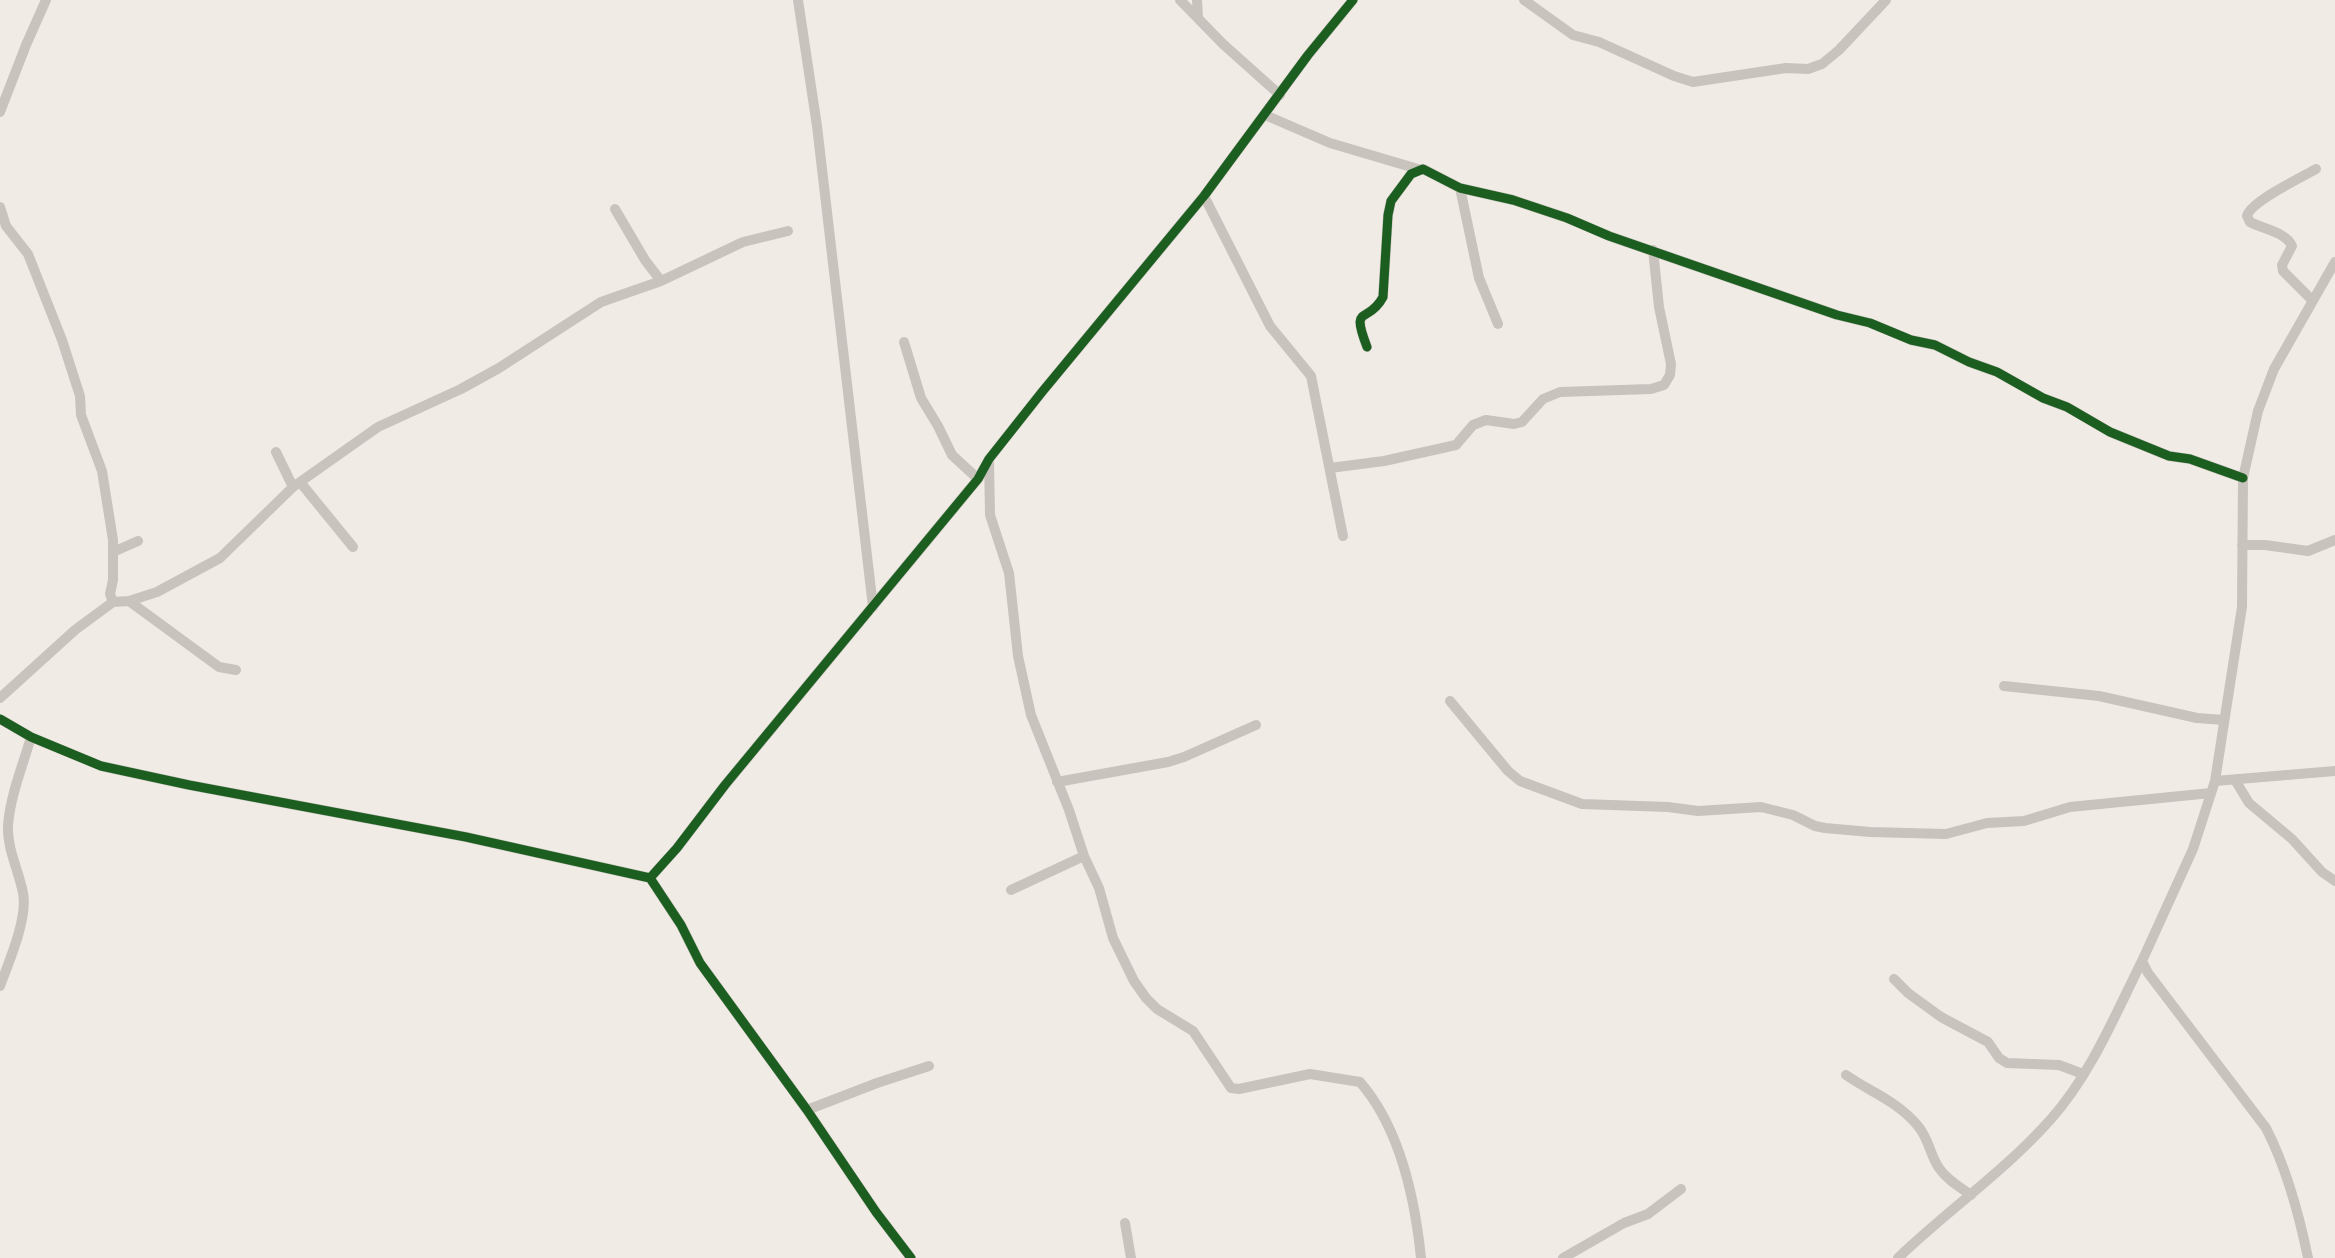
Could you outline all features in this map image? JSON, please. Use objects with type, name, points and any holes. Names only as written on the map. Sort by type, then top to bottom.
[{"type":"street","points":[[0,112],[46,0]]},
{"type":"street","points":[[798,0],[817,126],[873,607]]},
{"type":"street","points":[[1180,0],[1223,44],[1280,95]]},
{"type":"street","points":[[1197,0],[1198,17]]},
{"type":"street","points":[[650,878],[677,848],[725,785],[978,479],[989,459],[1204,195],[1308,55],[1353,0]]},
{"type":"street","points":[[1524,0],[1573,35],[1599,42],[1674,76],[1693,82],[1786,69],[1808,69],[1822,64],[1839,50],[1886,0]]},
{"type":"street","points":[[1265,114],[1330,143],[1431,172],[1460,188],[1513,200],[1567,218],[1609,236],[1837,315],[1870,323],[1911,340],[1935,345],[1969,363],[1997,372],[2043,398],[2067,407],[2110,432],[2169,456],[2190,459],[2243,478]]},
{"type":"street","points":[[1366,347],[1359,325],[1360,318],[1379,304],[1383,297],[1388,215],[1391,201],[1411,174],[1418,169]]},
{"type":"street","points":[[2313,300],[2283,271],[2282,265],[2292,246],[2290,242],[2279,234],[2250,222],[2247,216],[2248,211],[2260,202],[2316,169]]},
{"type":"street","points":[[1460,188],[1479,278],[1498,324]]},
{"type":"street","points":[[1204,195],[1270,326],[1311,376],[1343,536]]},
{"type":"street","points":[[0,207],[6,226],[28,254],[62,339],[80,396],[81,415],[102,471],[108,498],[113,580],[110,594],[113,602]]},
{"type":"street","points":[[615,209],[645,260],[661,281]]},
{"type":"street","points":[[0,698],[75,630],[113,602],[129,601],[157,592],[220,558],[296,485],[378,427],[461,389],[499,368],[601,302],[661,281],[743,242],[788,231]]},
{"type":"street","points":[[1330,468],[1384,461],[1456,446],[1473,426],[1486,420],[1514,424],[1522,422],[1543,399],[1560,392],[1651,389],[1664,385],[1670,375],[1671,364],[1659,307],[1653,250]]},
{"type":"street","points":[[1898,1258],[1920,1236],[1971,1195],[2052,1118],[2083,1074],[2118,1013],[2193,849],[2215,781],[2242,607],[2243,478],[2258,411],[2274,369],[2335,262]]},
{"type":"street","points":[[904,342],[921,398],[952,455],[978,479]]},
{"type":"street","points":[[276,453],[296,485],[353,547]]},
{"type":"street","points":[[989,459],[990,515],[1008,573],[1017,656],[1031,715],[1084,856],[1099,888],[1113,938],[1134,981],[1157,1009],[1193,1031],[1231,1088],[1239,1089],[1310,1074],[1360,1082],[1384,1117],[1401,1156],[1419,1238],[1421,1258]]},
{"type":"street","points":[[2242,545],[2265,545],[2308,551],[2335,540]]},
{"type":"street","points":[[112,552],[138,541]]},
{"type":"street","points":[[129,601],[219,667],[236,670]]},
{"type":"street","points":[[2004,686],[2083,694],[2197,718],[2224,720]]},
{"type":"street","points":[[1450,701],[1520,781],[1582,804],[1668,807],[1698,811],[1761,807],[1793,815],[1825,828],[1946,834],[1988,823],[2024,821],[2070,807],[2211,793]]},
{"type":"street","points":[[0,719],[31,737],[101,765],[466,837],[650,878],[681,925],[700,963],[911,1258]]},
{"type":"street","points":[[1058,782],[1168,762],[1256,725]]},
{"type":"street","points":[[0,986],[18,932],[24,895],[5,843],[11,807],[31,737]]},
{"type":"street","points":[[2215,781],[2335,771]]},
{"type":"street","points":[[2235,780],[2249,803],[2292,839],[2322,872],[2335,881]]},
{"type":"street","points":[[1011,890],[1084,856]]},
{"type":"street","points":[[2142,961],[2148,973],[2266,1128],[2279,1153],[2308,1258]]},
{"type":"street","points":[[1894,979],[1908,993],[1941,1017],[1988,1042],[1999,1058],[2007,1063],[2058,1065],[2083,1074]]},
{"type":"street","points":[[807,1110],[929,1066]]},
{"type":"street","points":[[1846,1075],[1862,1086],[1875,1090],[1917,1124],[1926,1137],[1939,1168],[1948,1179],[1971,1195]]},
{"type":"street","points":[[1563,1258],[1624,1222],[1648,1214],[1681,1189]]},
{"type":"street","points":[[1125,1223],[1131,1258]]},
{"type":"cycle path","points":[[650,878],[677,848],[725,785],[978,479],[989,459],[1204,196],[1308,55],[1353,0]]},
{"type":"cycle path","points":[[1367,347],[1360,325],[1363,316],[1372,310],[1383,297],[1388,215],[1391,201],[1411,174],[1423,169],[1460,188],[1513,200],[1567,218],[1609,236],[1837,315],[1870,323],[1911,340],[1935,345],[1969,362],[1997,372],[2043,398],[2067,407],[2110,432],[2169,456],[2190,459],[2243,478]]},
{"type":"cycle path","points":[[0,719],[31,737],[101,766],[189,785],[466,837],[650,878],[681,925],[700,963],[911,1258]]}]
